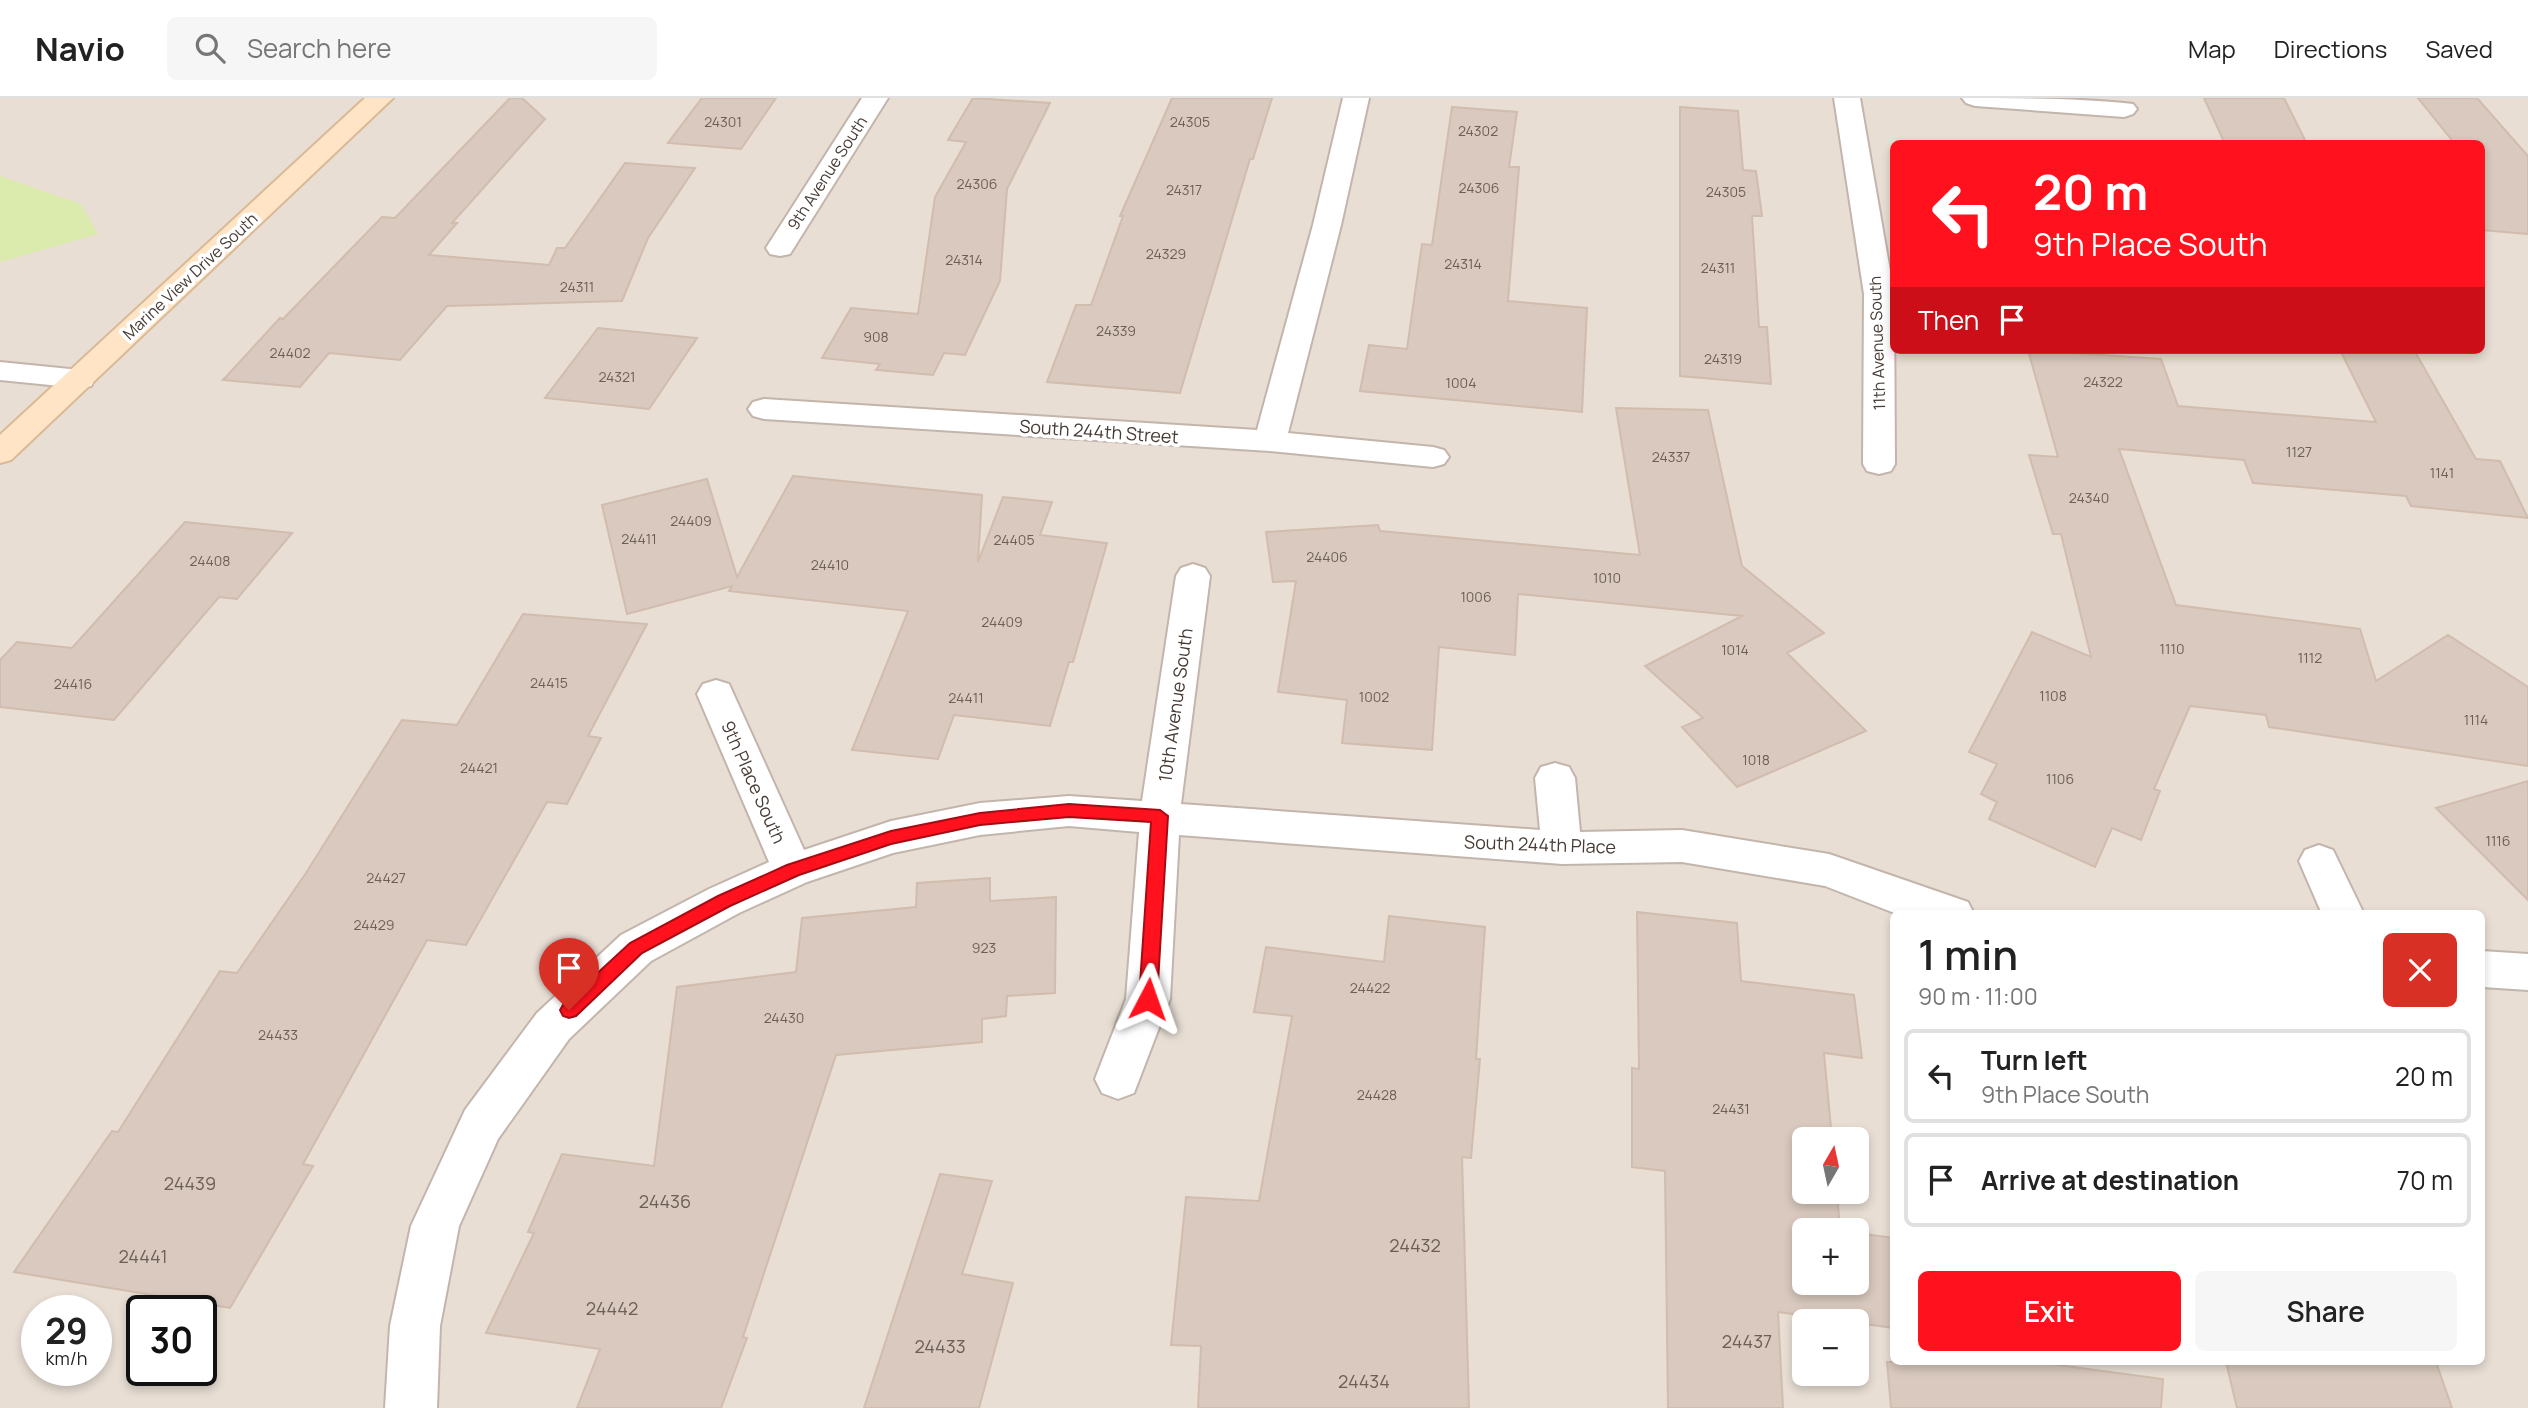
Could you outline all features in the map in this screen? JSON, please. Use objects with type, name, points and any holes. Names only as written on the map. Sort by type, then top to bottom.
[{"type":"main road","name":"Marine View Drive South","points":[[0,453],[380,98]]},
{"type":"street","name":"9th Avenue South","points":[[780,248],[875,98]]},
{"type":"street","points":[[1270,442],[1327,225],[1356,98]]},
{"type":"street","name":"11th Avenue South","points":[[1847,98],[1886,294],[1879,464]]},
{"type":"street","points":[[1975,98],[2124,109]]},
{"type":"street","points":[[0,371],[80,379]]},
{"type":"street","name":"South 244th Street","points":[[764,410],[1270,442],[1433,457]]},
{"type":"street","name":"10th Avenue South","points":[[1118,1079],[1148,999],[1160,816],[1192,576]]},
{"type":"street","name":"9th Place South","points":[[716,694],[793,870]]},
{"type":"street","points":[[1555,778],[1562,848]]},
{"type":"street","points":[[411,1408],[415,1326],[435,1226],[481,1125],[553,1026],[636,948],[724,901],[793,870],[891,837],[980,819],[1069,811],[1160,816]]},
{"type":"street","name":"South 244th Place","points":[[1160,816],[1562,848],[1682,846],[1816,867],[1941,910]]},
{"type":"street","points":[[2319,861],[2341,910]]},
{"type":"street","points":[[2485,969],[2528,972]]},
{"type":"shaded area","points":[[0,98],[2528,98],[2528,1408],[0,1408]]},
{"type":"green space","points":[[0,176],[81,204],[98,234],[0,262]]},
{"type":"building","points":[[510,98],[522,98],[545,119],[452,223],[457,223],[429,255],[549,265],[557,248],[565,248],[625,163],[695,168],[648,238],[622,301],[447,306],[400,360],[329,353],[300,387],[223,380],[280,318],[283,319],[382,217],[395,218]]},
{"type":"building","points":[[702,98],[776,98],[741,149],[668,143]]},
{"type":"building","points":[[973,98],[1050,103],[1007,189],[1000,281],[965,355],[944,353],[933,375],[876,370],[880,364],[822,358],[851,308],[918,314],[935,197],[966,142],[948,140]]},
{"type":"building","points":[[1172,98],[1272,98],[1253,159],[1250,159],[1180,393],[1047,382],[1076,305],[1091,305],[1123,216],[1120,216]]},
{"type":"building","points":[[2204,98],[2284,98],[2305,140],[2223,140]]},
{"type":"building","points":[[2418,98],[2477,98],[2528,156],[2528,234],[2485,230],[2485,140],[2452,140]]},
{"type":"building","points":[[1452,107],[1517,112],[1509,167],[1519,167],[1508,301],[1587,308],[1582,412],[1360,391],[1369,345],[1407,349],[1422,244],[1432,245]]},
{"type":"building","points":[[1680,107],[1738,111],[1743,170],[1756,171],[1762,216],[1752,216],[1759,327],[1767,327],[1771,384],[1680,376]]},
{"type":"building","points":[[598,328],[697,338],[649,409],[545,398]]},
{"type":"building","points":[[2029,354],[2087,354],[2161,359],[2178,406],[2376,422],[2342,354],[2416,354],[2476,459],[2500,461],[2528,518],[2411,506],[2406,496],[2253,483],[2244,460],[2119,449],[2176,605],[2360,629],[2376,681],[2448,635],[2528,687],[2528,766],[2269,727],[2266,715],[2190,706],[2154,789],[2160,791],[2141,840],[2112,828],[2095,867],[1989,819],[1997,802],[1981,794],[1997,764],[1969,752],[2032,632],[2091,657],[2061,534],[2053,534],[2029,455],[2058,457]]},
{"type":"building","points":[[1616,408],[1708,410],[1742,566],[1824,633],[1787,653],[1866,731],[1737,787],[1682,727],[1703,718],[1645,666],[1742,616],[1518,594],[1515,655],[1439,647],[1432,750],[1342,743],[1347,700],[1278,692],[1296,581],[1273,582],[1266,532],[1378,525],[1380,531],[1640,555]]},
{"type":"building","points":[[793,476],[982,495],[978,562],[1003,497],[1052,502],[1040,535],[1107,543],[1073,662],[1069,662],[1050,726],[954,715],[938,759],[852,750],[908,611],[729,591],[732,586],[627,614],[602,505],[707,479],[737,577]]},
{"type":"building","points":[[185,522],[292,533],[237,599],[219,597],[114,720],[0,707],[0,660],[17,642],[72,648]]},
{"type":"building","points":[[523,614],[647,624],[588,736],[601,738],[567,804],[547,802],[466,945],[427,940],[303,1164],[313,1166],[230,1308],[217,1306],[217,1295],[152,1295],[14,1272],[112,1131],[118,1132],[220,971],[237,973],[306,873],[402,720],[457,725]]},
{"type":"building","points":[[2528,781],[2528,900],[2436,808]]},
{"type":"building","points":[[990,878],[990,901],[1056,897],[1055,993],[1007,996],[1006,1016],[982,1019],[982,1042],[836,1055],[743,1337],[747,1338],[721,1408],[577,1408],[600,1349],[486,1333],[534,1233],[528,1232],[562,1154],[654,1166],[677,987],[796,972],[802,918],[916,907],[917,883]]},
{"type":"building","points":[[1637,912],[1737,923],[1741,981],[1854,995],[1862,1058],[1824,1053],[1831,1127],[1792,1127],[1792,1204],[1838,1204],[1839,1218],[1792,1218],[1792,1295],[1869,1295],[1869,1235],[1890,1237],[1890,1327],[1869,1325],[1869,1309],[1792,1309],[1792,1314],[1778,1312],[1783,1408],[1668,1408],[1665,1171],[1632,1167],[1632,1068],[1639,1069]]},
{"type":"building","points":[[1389,916],[1485,927],[1476,1059],[1480,1059],[1471,1158],[1462,1157],[1469,1408],[1198,1408],[1201,1346],[1171,1345],[1186,1197],[1259,1201],[1292,1016],[1254,1012],[1266,947],[1384,962]]},
{"type":"building","points":[[940,1174],[992,1181],[962,1274],[1013,1283],[979,1408],[864,1408]]},
{"type":"building","points":[[1887,1362],[1890,1362],[1890,1365],[2058,1365],[2163,1379],[2161,1408],[1891,1408]]},
{"type":"building","points":[[2227,1365],[2437,1365],[2452,1408],[2237,1408]]},
{"type":"route","points":[[569,1010],[636,948],[724,901],[793,870],[891,837],[980,819],[1069,811],[1160,816],[1148,999]]}]
